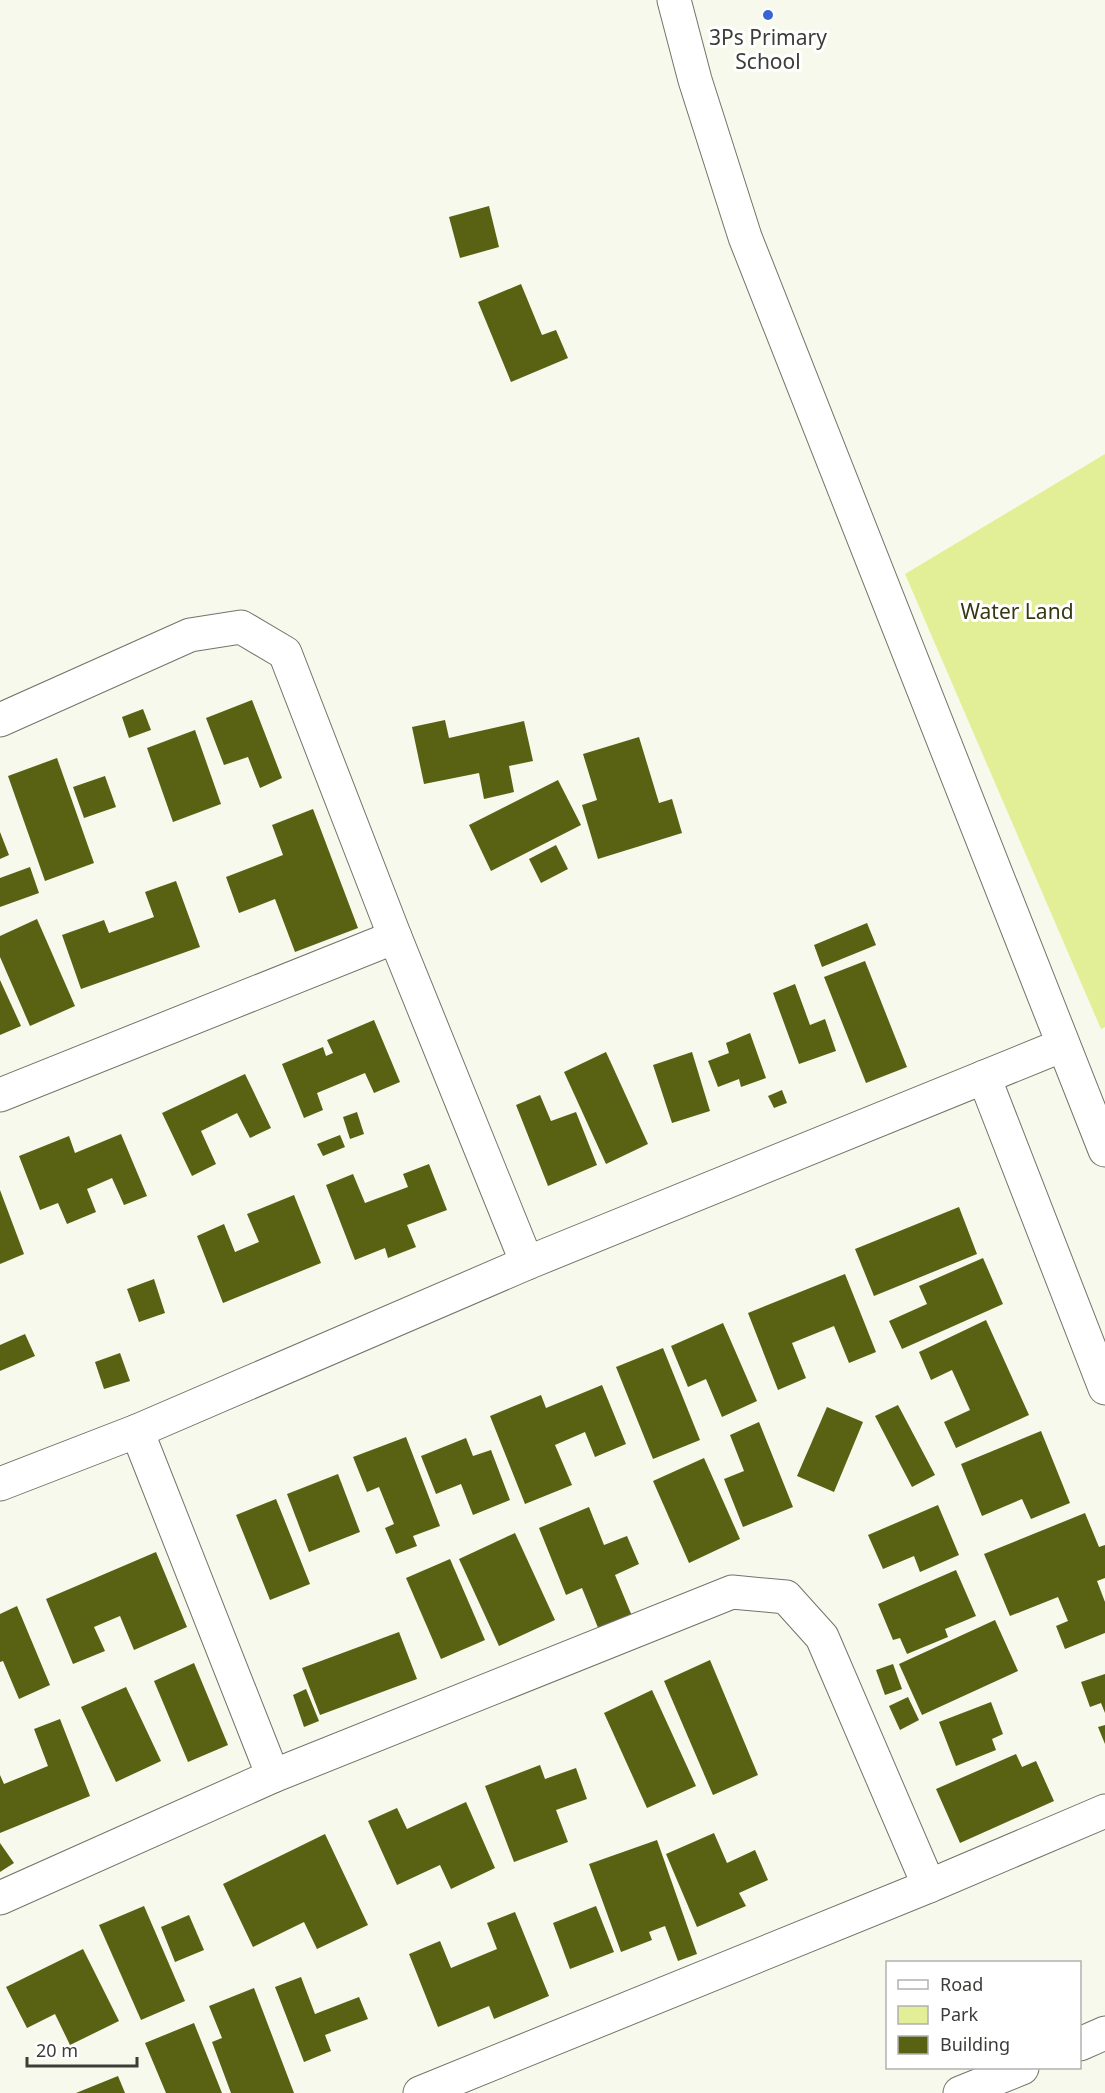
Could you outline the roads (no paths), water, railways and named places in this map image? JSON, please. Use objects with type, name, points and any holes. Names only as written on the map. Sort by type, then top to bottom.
[{"type":"street","points":[[674,0],[695,80],[745,237],[1105,1150]]},
{"type":"street","points":[[0,720],[190,635],[241,627],[285,653],[395,937],[527,1263]]},
{"type":"street","points":[[0,1095],[395,937]]},
{"type":"street","points":[[0,1484],[137,1431],[527,1263],[1063,1045]]},
{"type":"street","points":[[984,1077],[1105,1388]]},
{"type":"street","points":[[137,1431],[273,1776]]},
{"type":"street","points":[[0,1898],[273,1776],[732,1592],[786,1597],[822,1637],[929,1886]]},
{"type":"street","points":[[420,2093],[929,1886],[1105,1811]]},
{"type":"street","points":[[1081,2044],[1105,2033]]},
{"type":"street","points":[[960,2093],[1017,2069]]},
{"type":"place","name":"3Ps Primary School","points":[[768,15]]},
{"type":"park label","name":"Water Land","points":[[1017,611]]}]
